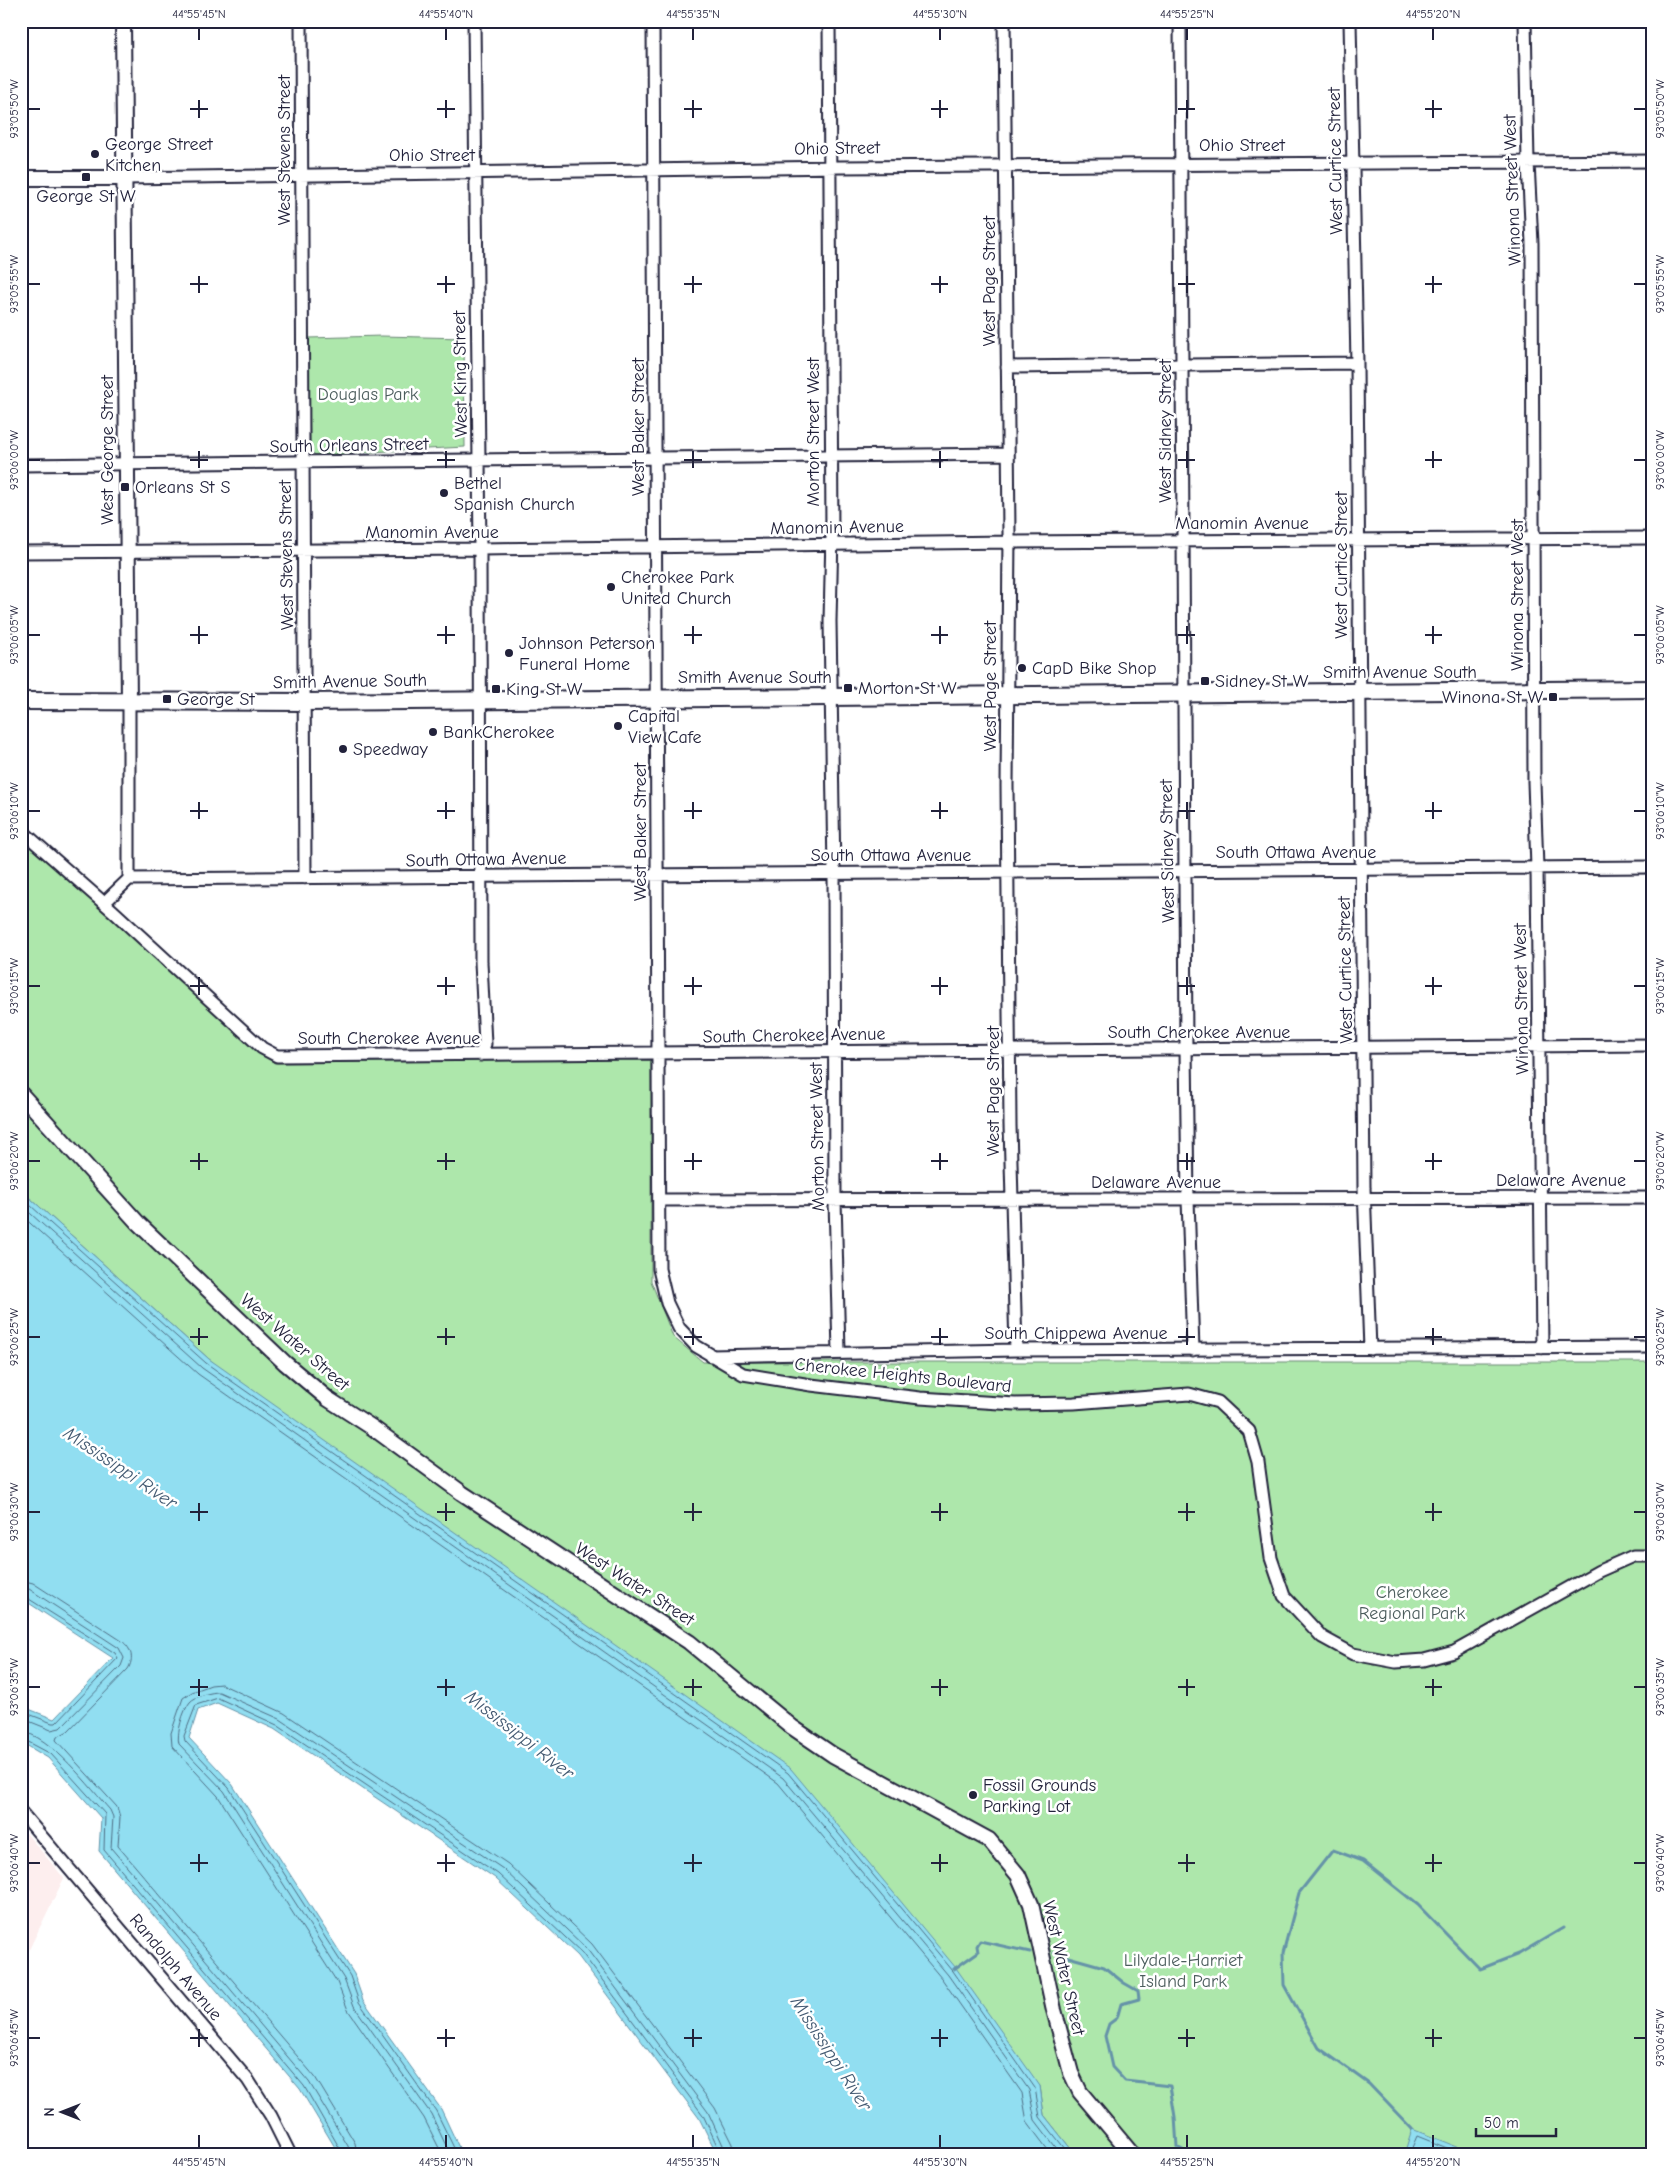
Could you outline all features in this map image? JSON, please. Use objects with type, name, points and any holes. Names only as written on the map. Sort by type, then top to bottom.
[{"type":"main road","name":"Smith Avenue South","points":[[21,701],[43,700],[67,703],[305,702],[1653,689]]},
{"type":"main road","name":"Smith Avenue South","points":[[21,711],[67,703]]},
{"type":"street","name":"West George Street","points":[[122,21],[129,879]]},
{"type":"street","name":"West Stevens Street","points":[[301,21],[305,878]]},
{"type":"street","name":"West King Street","points":[[474,21],[480,549],[480,876],[484,1044],[480,1055]]},
{"type":"street","name":"West Baker Street","points":[[653,21],[659,1269],[667,1303],[679,1328],[696,1346],[709,1356]]},
{"type":"street","name":"Morton Street West","points":[[829,21],[831,696],[834,873],[835,1200],[839,1352]]},
{"type":"street","name":"West Page Street","points":[[1004,21],[1011,1201],[1016,1350]]},
{"type":"street","name":"West Sidney Street","points":[[1180,21],[1186,1050],[1193,1350]]},
{"type":"street","name":"West Curtice Street","points":[[1350,21],[1357,363],[1364,1199],[1370,1349]]},
{"type":"street","name":"Winona Street West","points":[[1525,21],[1532,243],[1534,782],[1540,1047],[1542,1348]]},
{"type":"street","name":"Ohio Street","points":[[21,178],[476,174],[829,167],[1653,161]]},
{"type":"street","points":[[1007,367],[1357,363]]},
{"type":"street","name":"South Orleans Street","points":[[21,465],[1008,454]]},
{"type":"street","name":"Manomin Avenue","points":[[21,552],[480,549],[1008,542],[1653,538]]},
{"type":"street","name":"South Cherokee Avenue","points":[[21,830],[269,1053],[277,1056],[834,1053],[1010,1049],[1186,1050],[1653,1046]]},
{"type":"street","name":"South Ottawa Avenue","points":[[129,879],[1653,867]]},
{"type":"street","points":[[104,903],[129,879]]},
{"type":"street","name":"West Water Street","points":[[21,1094],[138,1223],[284,1363],[328,1399],[373,1428],[462,1493],[689,1642],[792,1727],[833,1755],[989,1840],[1018,1875],[1032,1904],[1054,2010],[1071,2073],[1080,2092],[1132,2154]]},
{"type":"street","name":"Delaware Avenue","points":[[659,1200],[1011,1201],[1653,1198]]},
{"type":"street","name":"South Chippewa Avenue","points":[[709,1356],[1016,1350],[1653,1347]]},
{"type":"street","name":"Cherokee Heights Boulevard","points":[[709,1356],[744,1374],[811,1385],[920,1398],[1025,1404],[1074,1403],[1189,1394],[1218,1402],[1249,1431],[1258,1462],[1271,1558],[1284,1596],[1322,1637],[1353,1654],[1387,1661],[1424,1660],[1454,1652],[1599,1571],[1633,1556],[1653,1556]]},
{"type":"street","name":"Randolph Avenue","points":[[21,1812],[234,2062],[261,2099],[290,2154]]},
{"type":"shaded area","points":[[21,1827],[64,1878],[21,1966]]},
{"type":"green space","name":"Douglas Park","points":[[382,336],[464,338],[465,447],[315,455],[310,449],[308,338]]},
{"type":"green space","name":"Cherokee Regional Park","points":[[21,823],[274,1063],[651,1059],[651,1281],[673,1337],[703,1362],[1653,1362],[1653,2154],[1075,2154],[1044,2115],[1040,2086],[209,1359],[21,1190]]},
{"type":"water","name":"Mississippi River","points":[[21,1190],[209,1359],[791,1769],[956,1968],[1040,2086],[1044,2115],[1075,2154],[717,2154],[699,2118],[578,1956],[495,1878],[274,1729],[217,1703],[198,1710],[189,1738],[232,1784],[354,1974],[363,2000],[441,2109],[462,2154],[339,2154],[300,2089],[99,1851],[101,1818],[48,1758],[21,1742],[21,1706],[54,1719],[113,1658],[21,1598]]},
{"type":"water","points":[[1412,2129],[1475,2154],[1394,2154],[1406,2148]]},
{"type":"waterway","points":[[1412,2129],[1369,2084],[1319,2048],[1284,1985],[1283,1953],[1299,1893],[1333,1850],[1363,1861],[1418,1905],[1480,1969],[1519,1954],[1563,1928]]},
{"type":"waterway","points":[[954,1969],[978,1952],[977,1946],[980,1941],[1030,1952]]},
{"type":"waterway","points":[[1054,1953],[1104,1967],[1124,1983],[1138,1991],[1139,1999],[1121,2004],[1117,2018],[1109,2024],[1105,2036],[1112,2067],[1125,2081],[1170,2086],[1177,2147],[1190,2154]]},
{"type":"place","name":"George Street Kitchen","points":[[95,154]]},
{"type":"place","name":"George St W","points":[[86,177]]},
{"type":"place","name":"Orleans St S","points":[[125,487]]},
{"type":"place","name":"Bethel Spanish Church","points":[[444,493]]},
{"type":"place","name":"Cherokee Park United Church","points":[[611,587]]},
{"type":"place","name":"Johnson Peterson Funeral Home","points":[[509,653]]},
{"type":"place","name":"CapD Bike Shop","points":[[1022,668]]},
{"type":"place","name":"Sidney St W","points":[[1205,681]]},
{"type":"place","name":"Morton St W","points":[[848,688]]},
{"type":"place","name":"King St W","points":[[496,689]]},
{"type":"place","name":"Winona St W","points":[[1553,697]]},
{"type":"place","name":"George St","points":[[167,699]]},
{"type":"place","name":"Capital View Cafe","points":[[618,726]]},
{"type":"place","name":"BankCherokee","points":[[433,732]]},
{"type":"place","name":"Speedway","points":[[343,749]]},
{"type":"place","name":"Fossil Grounds Parking Lot","points":[[973,1795]]},
{"type":"park label","name":"Lilydale-Harriet Island Park","points":[[1183,1970]]}]
